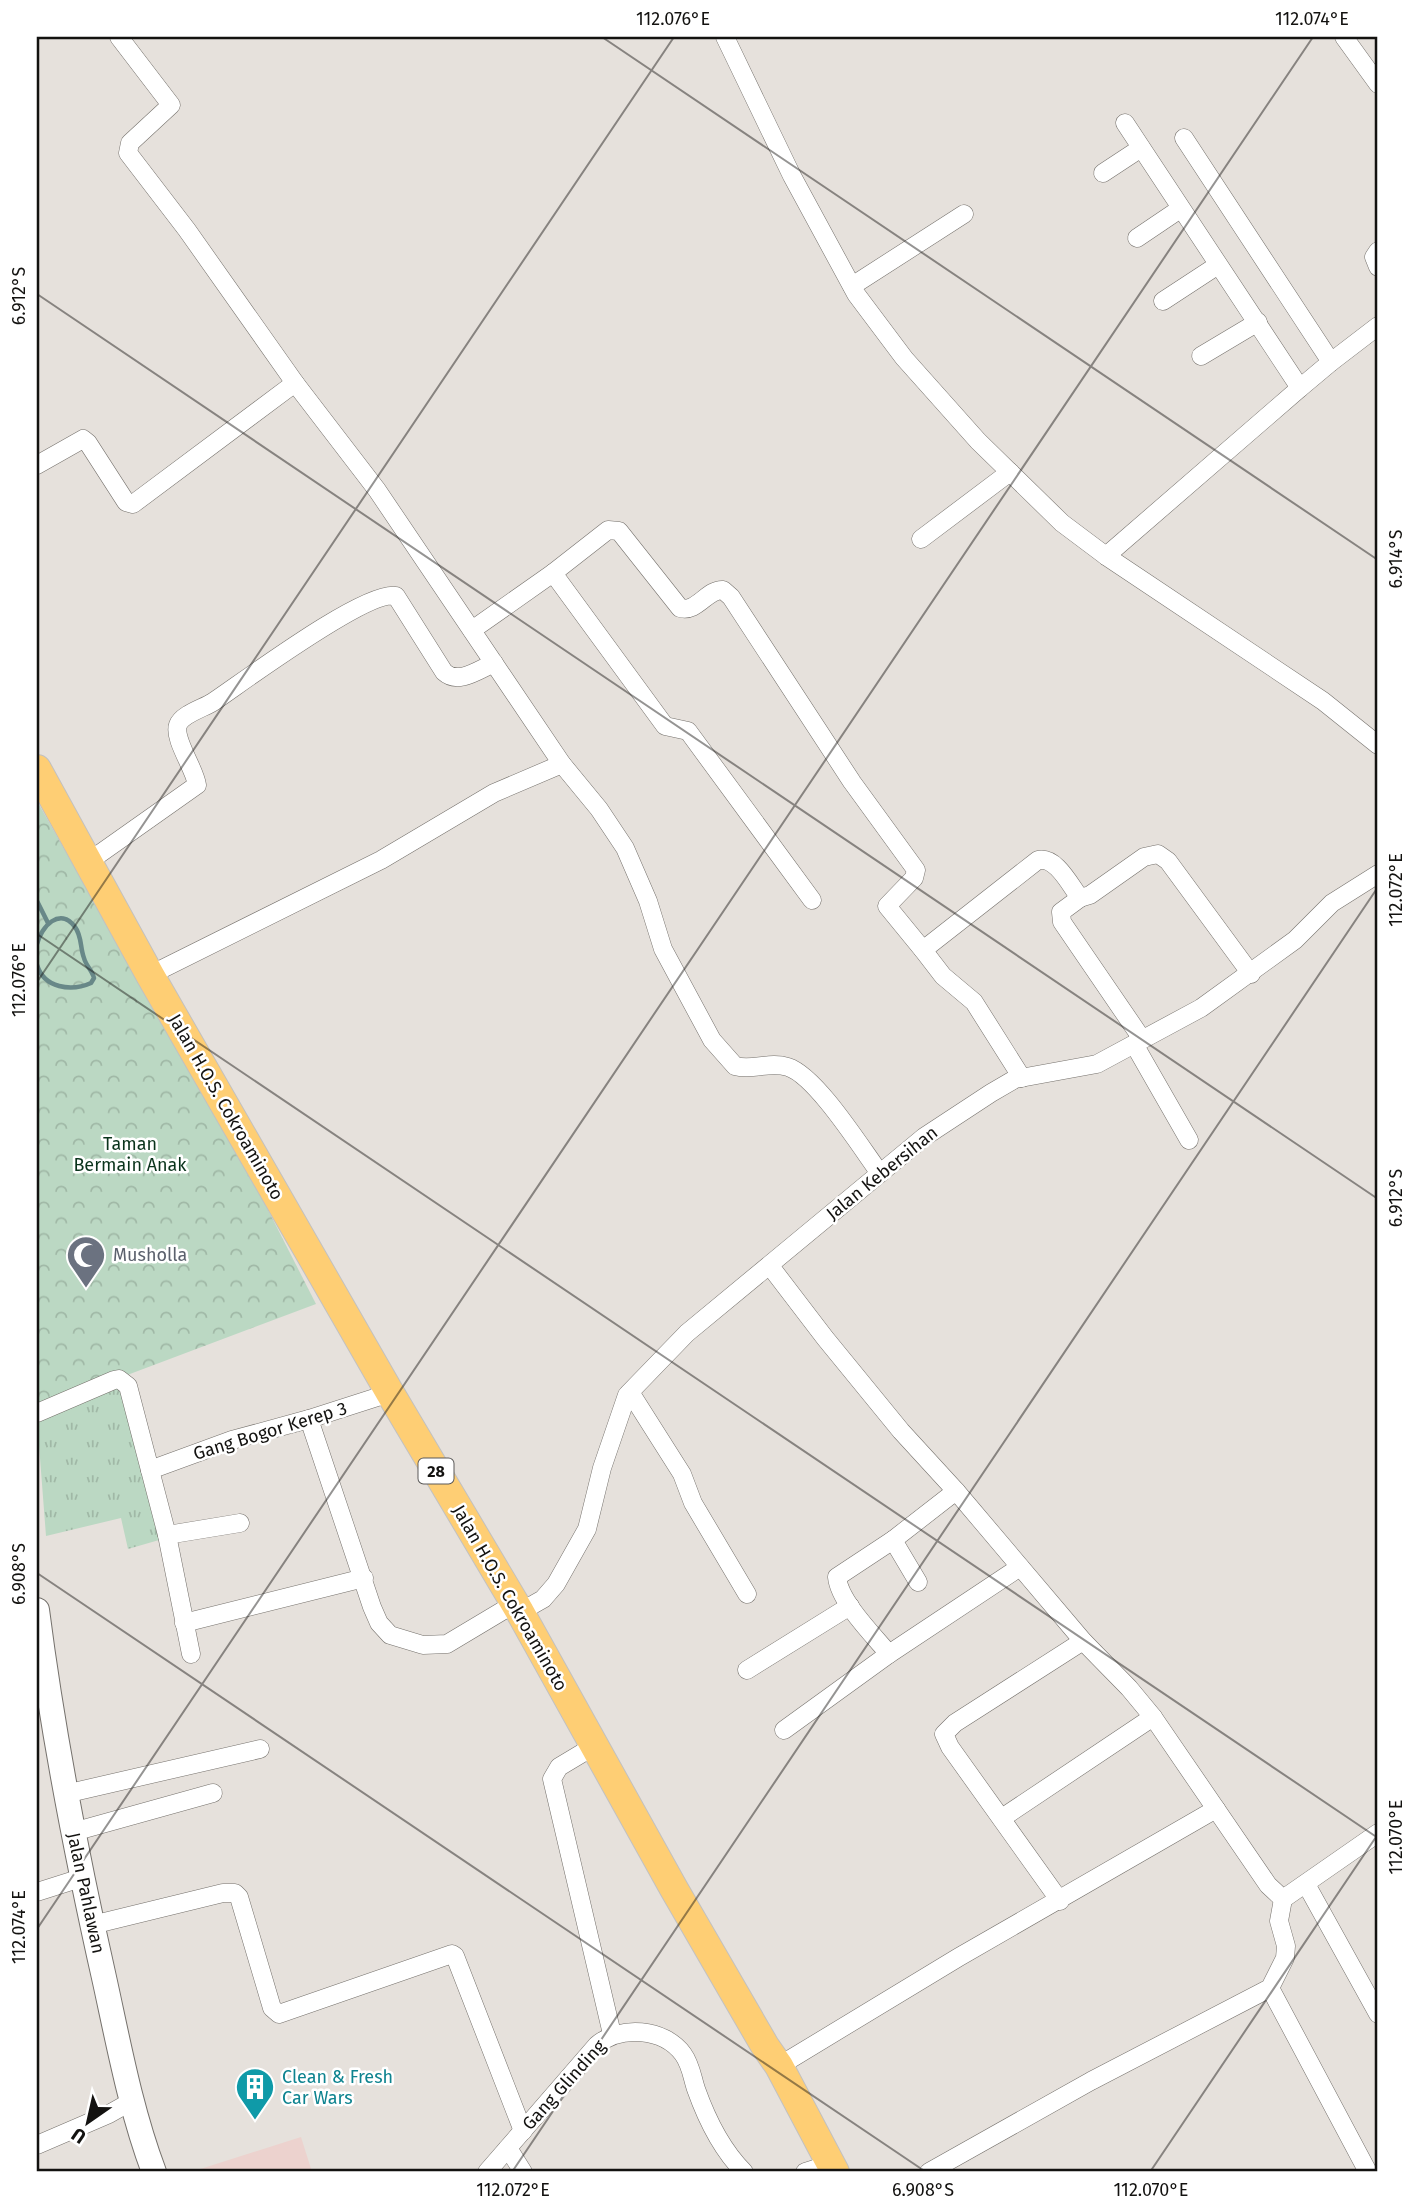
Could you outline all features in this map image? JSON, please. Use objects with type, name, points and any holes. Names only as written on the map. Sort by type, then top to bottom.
[{"type":"highway","name":"Jalan H.O.S. Cokroaminoto","points":[[37,769],[150,975],[517,1608],[744,2010],[779,2066],[823,2170]]},
{"type":"main road","name":"Jalan Pahlawan","points":[[37,1610],[65,1794],[81,1878],[132,2101],[155,2172]]},
{"type":"street","points":[[119,37],[171,105],[130,144],[128,153],[187,230],[295,383],[377,490],[562,764],[599,809],[625,848],[648,901],[663,949],[712,1040],[735,1066],[752,1068],[777,1064],[790,1067],[811,1082],[879,1172]]},
{"type":"street","points":[[725,37],[792,176],[852,286],[904,358],[978,441],[1062,523],[1106,556],[1323,701],[1378,745]]},
{"type":"street","points":[[1344,37],[1378,84]]},
{"type":"street","points":[[1125,123],[1300,388]]},
{"type":"street","points":[[1184,138],[1331,362]]},
{"type":"street","points":[[1103,173],[1141,148]]},
{"type":"street","points":[[1137,238],[1180,209]]},
{"type":"street","points":[[852,286],[964,214]]},
{"type":"street","points":[[1378,251],[1374,257],[1378,267]]},
{"type":"street","points":[[1163,301],[1218,265]]},
{"type":"street","points":[[1200,356],[1258,322]]},
{"type":"street","points":[[1106,556],[1300,388],[1378,326]]},
{"type":"street","points":[[37,465],[83,439],[126,502],[133,504],[295,383]]},
{"type":"street","points":[[921,539],[1010,472]]},
{"type":"street","points":[[472,630],[608,530],[625,536],[677,605],[684,610],[716,590],[720,589],[726,593],[852,782],[916,870],[914,878],[887,906],[943,976],[974,1002],[1022,1078]]},
{"type":"street","points":[[553,573],[665,726],[688,731],[812,900]]},
{"type":"street","points":[[88,862],[197,785],[178,736],[177,725],[181,719],[209,704],[318,629],[384,597],[396,596],[444,672],[450,677],[469,674],[494,663]]},
{"type":"street","points":[[150,975],[381,860],[494,793],[562,764]]},
{"type":"street","points":[[1189,1140],[1138,1041],[1059,916],[1060,912],[1080,898],[1090,895],[1144,857],[1158,854],[1168,861],[1251,974]]},
{"type":"street","points":[[923,950],[1038,860],[1045,859],[1053,863],[1080,898]]},
{"type":"street","name":"Jalan Kebersihan","points":[[310,1419],[379,1623],[390,1635],[423,1645],[447,1644],[517,1608],[543,1599],[556,1584],[587,1530],[602,1468],[625,1401],[630,1392],[687,1333],[924,1137],[991,1093],[1022,1078],[1097,1064],[1201,1008],[1295,940],[1332,903],[1378,874]]},
{"type":"street","points":[[770,1266],[901,1431],[956,1491],[1083,1641],[1153,1717],[1268,1885],[1283,1899]]},
{"type":"street","points":[[37,1413],[114,1380],[124,1381],[132,1394],[167,1535],[191,1654]]},
{"type":"street","points":[[630,1392],[682,1474],[693,1503],[747,1594]]},
{"type":"street","name":"Gang Bogor Kerep 3","points":[[150,1470],[232,1440],[310,1419],[390,1393]]},
{"type":"street","points":[[889,1654],[850,1606],[837,1577],[893,1540],[956,1491]]},
{"type":"street","points":[[167,1535],[240,1522]]},
{"type":"street","points":[[893,1540],[918,1582]]},
{"type":"street","points":[[784,1730],[889,1654],[1020,1567]]},
{"type":"street","points":[[184,1622],[364,1578]]},
{"type":"street","points":[[747,1670],[850,1606]]},
{"type":"street","points":[[1060,1901],[950,1747],[944,1734],[955,1723],[1083,1641]]},
{"type":"street","points":[[1002,1818],[1153,1717]]},
{"type":"street","points":[[594,1746],[559,1767],[552,1779],[612,2034]]},
{"type":"street","points":[[65,1794],[260,1749]]},
{"type":"street","points":[[73,1832],[213,1793]]},
{"type":"street","points":[[779,2066],[959,1957],[1216,1810]]},
{"type":"street","points":[[929,2172],[1091,2081],[1269,1988],[1285,1958],[1286,1945],[1279,1921],[1283,1899],[1378,1833]]},
{"type":"street","points":[[37,1892],[81,1878]]},
{"type":"street","points":[[1306,1884],[1378,2014]]},
{"type":"street","points":[[92,1925],[223,1893],[237,1894],[272,2008],[279,2014],[452,1954],[523,2131]]},
{"type":"street","points":[[1269,1988],[1368,2172]]},
{"type":"street","name":"Gang Glinding","points":[[488,2172],[597,2045],[612,2034],[632,2032],[648,2033],[662,2038],[682,2053],[691,2068],[695,2086],[717,2138],[727,2155],[744,2172]]},
{"type":"street","points":[[37,2145],[109,2114],[132,2101]]},
{"type":"street","points":[[508,2148],[523,2172]]},
{"type":"shaded area","points":[[301,2137],[312,2172],[191,2172]]},
{"type":"green space","name":"Taman Bermain Anak","points":[[37,801],[265,1204],[316,1304],[37,1409]]},
{"type":"green space","points":[[120,1384],[166,1538],[128,1549],[121,1518],[46,1536],[37,1419]]},
{"type":"waterway","points":[[37,901],[48,923]]},
{"type":"waterway","points":[[37,944],[52,921],[63,918],[69,921],[77,931],[85,961],[94,978],[91,983],[83,986],[59,986],[46,979],[37,965]]},
{"type":"place","name":"Musholla","points":[[86,1289]]},
{"type":"place","name":"Clean & Fresh Car Wars","points":[[255,2121]]}]
